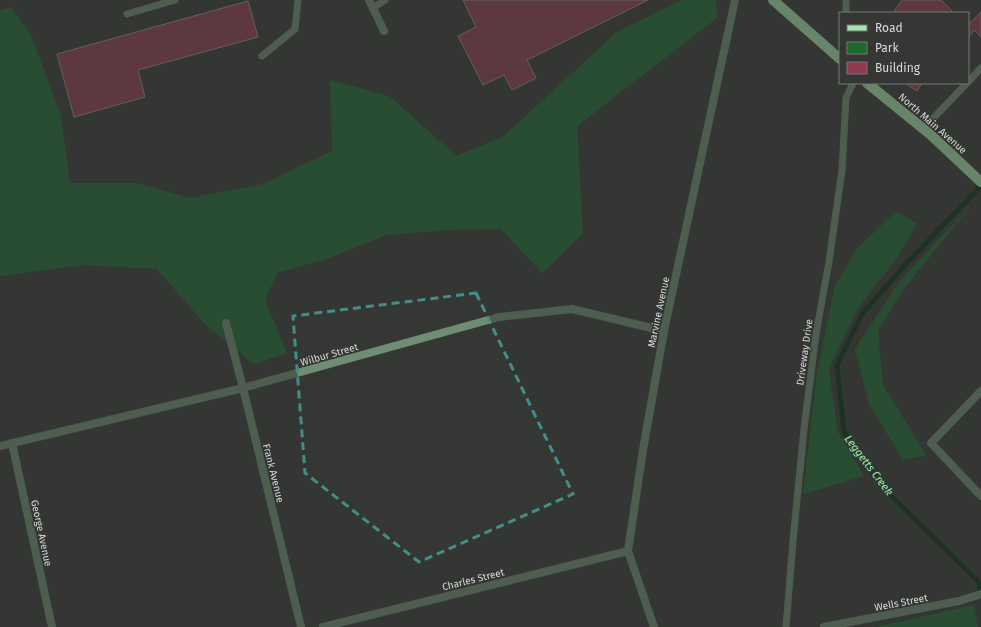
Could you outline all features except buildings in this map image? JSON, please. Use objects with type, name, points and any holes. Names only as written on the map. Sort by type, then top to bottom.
[{"type":"main road","points":[[773,0],[839,58]]},
{"type":"main road","name":"North Main Avenue","points":[[868,84],[923,128],[981,182]]},
{"type":"street","name":"Marvine Avenue","points":[[654,627],[628,550],[643,450],[664,331],[735,0]]},
{"type":"street","points":[[371,4],[384,31]]},
{"type":"street","name":"Wilbur Street","points":[[0,446],[243,388],[499,317],[572,309],[664,331]]},
{"type":"street","name":"Frank Avenue","points":[[226,323],[301,627]]},
{"type":"street","points":[[981,391],[931,443],[981,496]]},
{"type":"street","name":"George Avenue","points":[[12,443],[52,627]]},
{"type":"street","name":"Charles Street","points":[[323,627],[628,550]]},
{"type":"street","name":"Wells Street","points":[[824,627],[959,601],[981,594]]},
{"type":"lane","points":[[127,14],[147,4],[175,0]]},
{"type":"lane","points":[[262,56],[295,28],[298,0]]},
{"type":"lane","points":[[371,4],[385,0]]},
{"type":"lane","points":[[846,0],[846,12]]},
{"type":"lane","points":[[969,80],[981,68]]},
{"type":"lane","name":"Driveway Drive","points":[[786,627],[792,540],[804,429],[816,334],[829,262],[842,170],[846,98],[853,84]]},
{"type":"lane","points":[[923,128],[965,84]]},
{"type":"highlighted area","points":[[476,293],[573,494],[419,562],[305,473],[293,316]]},
{"type":"green space","points":[[682,0],[715,0],[718,17],[577,126],[583,234],[542,273],[501,229],[449,230],[386,235],[329,258],[277,273],[265,300],[287,353],[254,364],[204,323],[157,269],[85,265],[0,276],[0,10],[11,7],[31,35],[61,116],[70,183],[136,183],[190,198],[263,184],[332,151],[330,80],[389,96],[457,156],[504,136],[617,32]]},
{"type":"green space","points":[[972,204],[902,291],[878,331],[883,385],[926,455],[903,460],[869,404],[855,349],[900,281]]},
{"type":"green space","points":[[896,211],[917,224],[896,259],[858,308],[829,368],[837,430],[864,476],[803,494],[817,372],[835,286],[857,249]]},
{"type":"green space","points":[[974,605],[978,627],[876,627]]},
{"type":"waterway","name":"Leggetts Creek","points":[[981,186],[902,268],[862,314],[837,365],[844,432],[884,489],[978,581],[981,592]]}]
